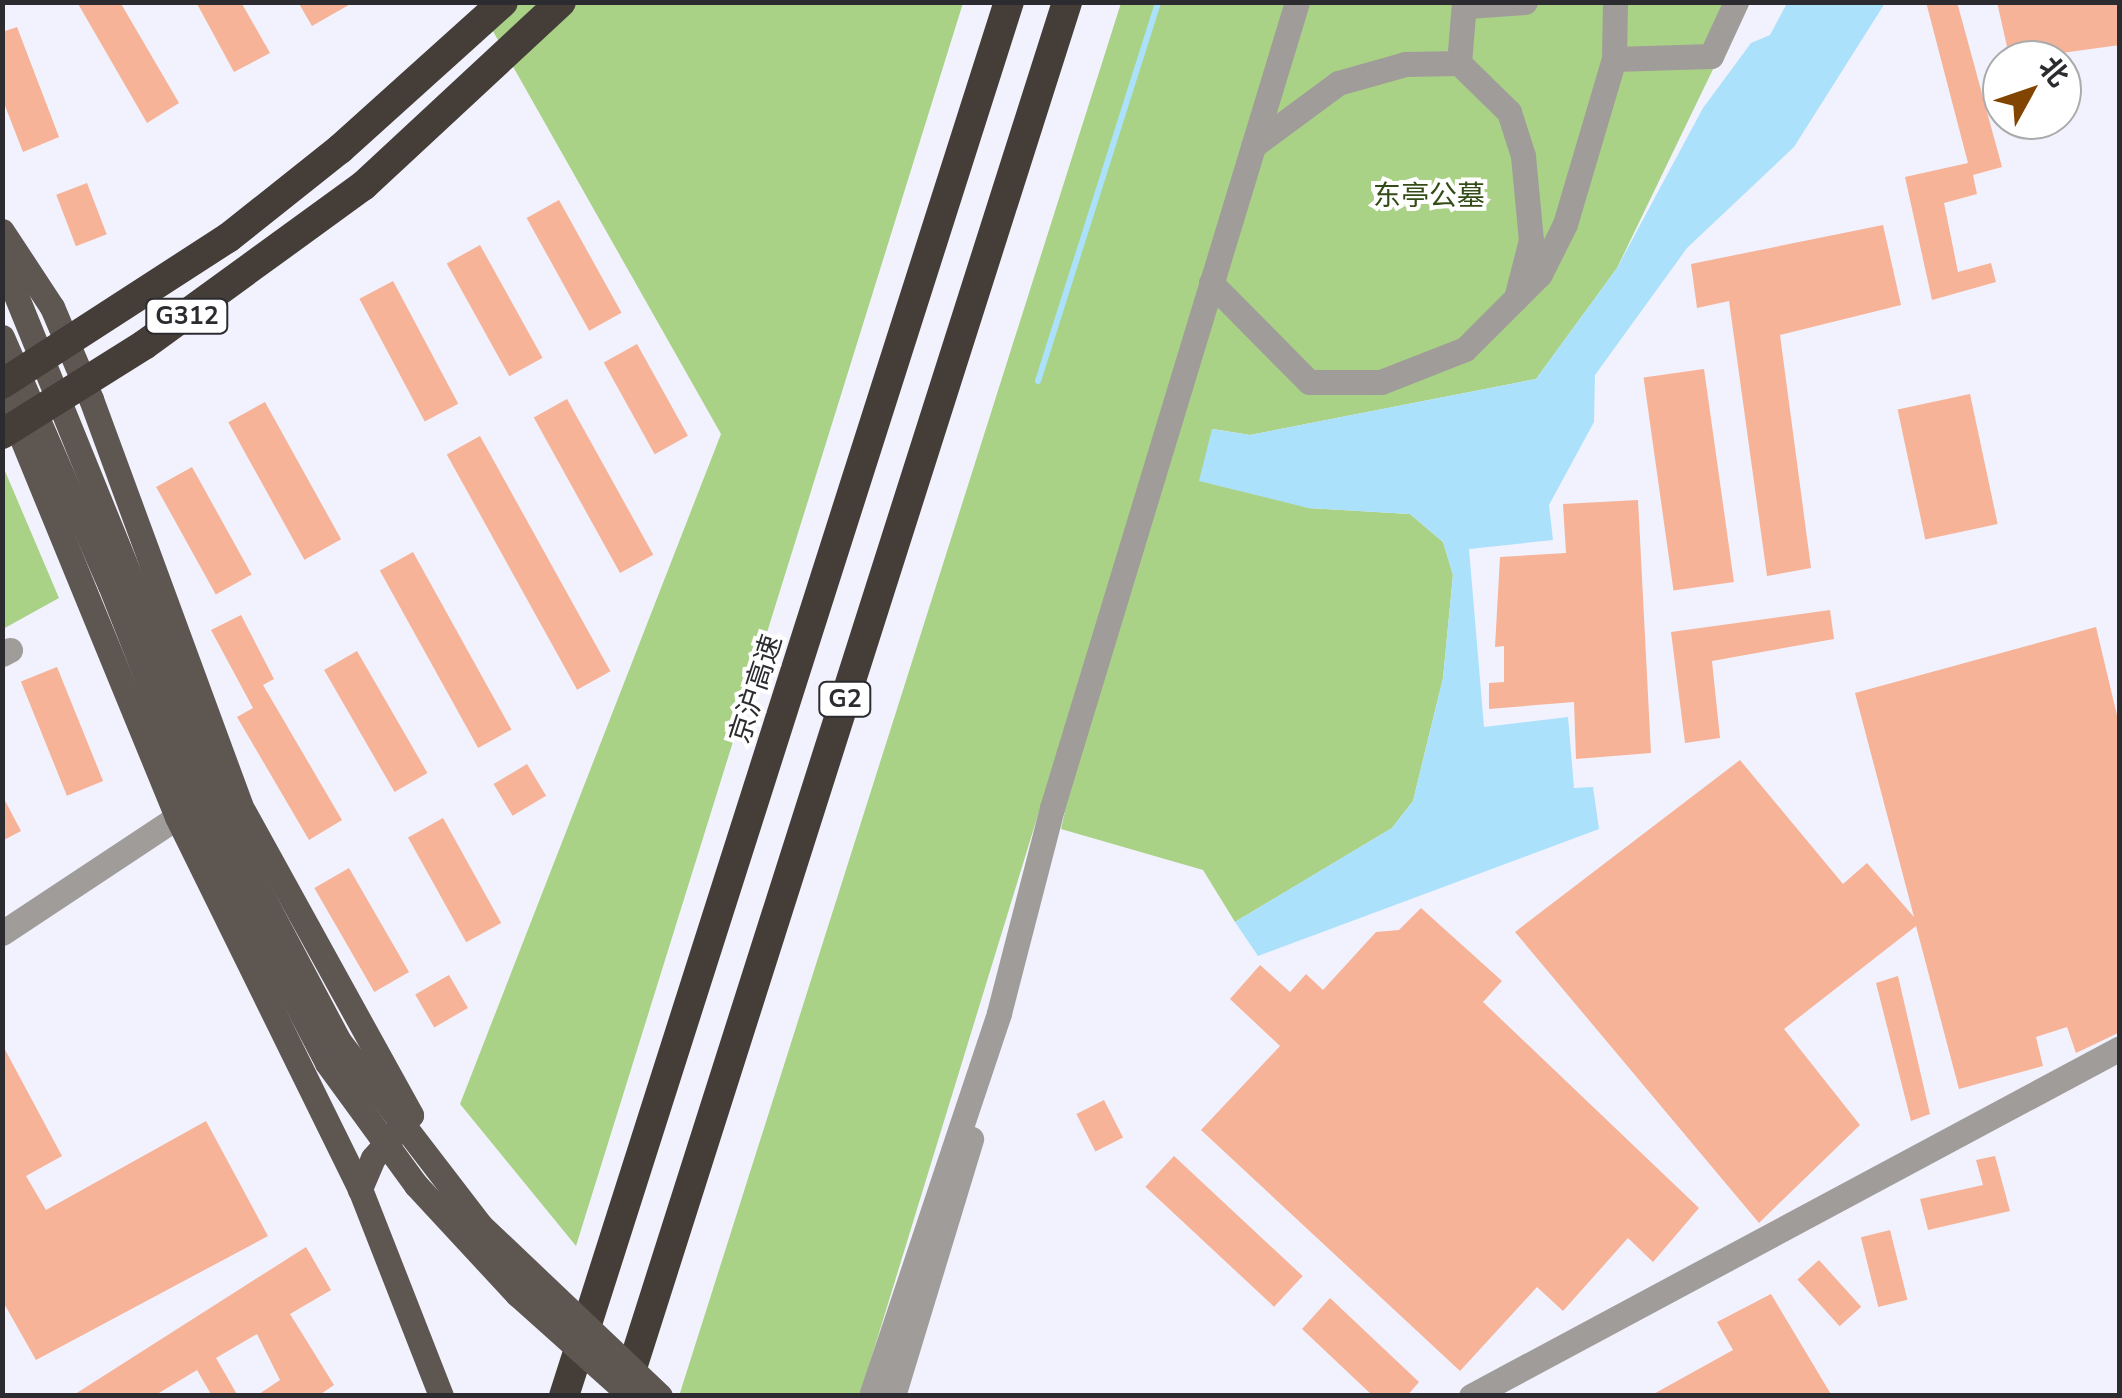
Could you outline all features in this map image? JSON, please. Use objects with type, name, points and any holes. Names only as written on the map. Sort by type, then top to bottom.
[{"type":"highway","name":"G312","points":[[2,387],[228,238],[340,149],[503,2]]},
{"type":"highway","name":"G312","points":[[2,434],[144,345],[363,186],[561,2]]},
{"type":"highway","name":"京沪高速","points":[[564,1396],[1009,2]]},
{"type":"highway","name":"G2","points":[[627,1396],[1067,2]]},
{"type":"main road","points":[[2,231],[52,307],[92,399],[240,805],[410,1115],[373,1158],[360,1189]]},
{"type":"main road","points":[[2,261],[209,836],[327,1063],[416,1185],[517,1294],[627,1396]]},
{"type":"main road","points":[[2,337],[120,580],[242,858],[339,1041],[480,1225],[660,1396]]},
{"type":"main road","points":[[2,387],[177,817],[360,1189],[442,1396]]},
{"type":"street","points":[[871,1396],[1000,1013],[1296,2]]},
{"type":"street","points":[[1459,63],[1466,4],[1525,2]]},
{"type":"street","points":[[1211,283],[1234,298],[1276,358],[1309,382],[1342,388],[1420,371],[1465,349],[1514,302],[1564,224],[1614,59],[1615,2]]},
{"type":"street","points":[[1614,59],[1712,56],[1736,2]]},
{"type":"street","points":[[1253,146],[1338,83],[1405,64],[1459,63],[1509,112],[1524,156],[1531,240],[1514,302]]},
{"type":"street","points":[[2,934],[177,817]]},
{"type":"street","points":[[893,1396],[1002,1040],[1000,1013]]},
{"type":"street","points":[[1471,1396],[2120,1048]]},
{"type":"green space","points":[[477,3],[963,3],[576,1246],[460,1104],[721,434]]},
{"type":"green space","name":"东亭公墓","points":[[1121,3],[1745,3],[1617,268],[1536,379],[1250,435],[1213,429],[1308,508],[1410,514],[1443,542],[1453,575],[1443,678],[1413,801],[1392,828],[1235,922],[1203,870],[1061,829],[1065,811],[1041,805],[860,1395],[679,1396]]},
{"type":"green space","points":[[2,464],[59,598],[3,629],[2,629]]},
{"type":"water","points":[[1787,3],[1885,3],[1794,147],[1687,248],[1595,375],[1594,422],[1549,505],[1553,540],[1469,549],[1484,727],[1568,717],[1574,788],[1593,787],[1599,829],[1258,956],[1235,922],[1392,828],[1413,801],[1443,678],[1453,575],[1443,542],[1410,514],[1308,508],[1199,481],[1212,429],[1250,435],[1536,379],[1617,268],[1703,108],[1751,43],[1770,35]]},
{"type":"building","points":[[77,2],[120,2],[179,103],[147,123]]},
{"type":"building","points":[[196,2],[241,2],[270,53],[234,72]]},
{"type":"building","points":[[298,2],[354,2],[312,26]]},
{"type":"building","points":[[1926,2],[1957,2],[1982,94],[1982,140],[1995,140],[2002,167],[1973,175],[1977,194],[1944,203],[1958,272],[1991,263],[1996,282],[1932,300],[1905,177],[1968,163]]},
{"type":"building","points":[[1997,2],[2120,2],[2120,45],[2082,50],[2082,40],[2006,40]]},
{"type":"building","points":[[17,27],[59,137],[23,152],[2,98],[2,32]]},
{"type":"building","points":[[87,183],[107,234],[76,246],[56,195]]},
{"type":"building","points":[[559,200],[622,313],[589,331],[527,218]]},
{"type":"building","points":[[1883,225],[1901,305],[1780,335],[1811,568],[1767,576],[1729,301],[1697,308],[1691,264]]},
{"type":"building","points":[[480,245],[543,358],[509,376],[447,263]]},
{"type":"building","points":[[393,281],[458,404],[425,422],[359,299]]},
{"type":"building","points":[[637,344],[688,436],[655,454],[604,362]]},
{"type":"building","points":[[1704,369],[1734,582],[1674,590],[1644,377]]},
{"type":"building","points":[[1970,394],[1998,524],[1925,539],[1898,409]]},
{"type":"building","points":[[567,399],[653,555],[620,573],[534,417]]},
{"type":"building","points":[[265,402],[341,539],[304,560],[228,422]]},
{"type":"building","points":[[480,436],[610,671],[577,690],[447,454]]},
{"type":"building","points":[[192,467],[252,575],[216,594],[156,487]]},
{"type":"building","points":[[1638,500],[1651,753],[1576,759],[1574,702],[1489,709],[1489,683],[1504,682],[1504,646],[1495,647],[1500,557],[1566,553],[1563,504]]},
{"type":"building","points":[[413,552],[511,730],[478,748],[380,570]]},
{"type":"building","points":[[1830,610],[1834,639],[1712,661],[1720,738],[1685,743],[1671,632]]},
{"type":"building","points":[[241,615],[274,679],[263,685],[342,820],[309,840],[237,717],[253,708],[211,630]]},
{"type":"building","points":[[2096,627],[2120,728],[2120,1032],[2076,1053],[2067,1027],[2036,1037],[2043,1066],[1959,1089],[1916,926],[1784,1029],[1860,1125],[1759,1223],[1515,932],[1740,760],[1843,884],[1867,863],[1914,917],[1855,693]]},
{"type":"building","points":[[357,651],[428,773],[395,792],[324,670]]},
{"type":"building","points":[[57,667],[103,781],[67,796],[21,682]]},
{"type":"building","points":[[527,764],[546,796],[513,816],[494,784]]},
{"type":"building","points":[[2,795],[21,831],[2,841]]},
{"type":"building","points":[[443,818],[501,923],[466,942],[408,837]]},
{"type":"building","points":[[349,868],[409,972],[374,992],[314,888]]},
{"type":"building","points":[[1421,908],[1502,981],[1483,1002],[1699,1208],[1653,1262],[1628,1238],[1563,1311],[1537,1287],[1460,1371],[1201,1130],[1280,1046],[1230,999],[1260,965],[1290,992],[1306,974],[1323,990],[1376,932],[1399,930]]},
{"type":"building","points":[[449,975],[468,1008],[434,1027],[415,994]]},
{"type":"building","points":[[1898,976],[1930,1114],[1911,1121],[1876,983]]},
{"type":"building","points":[[2,1044],[62,1156],[26,1176],[46,1210],[206,1121],[268,1236],[36,1360],[2,1300]]},
{"type":"building","points":[[1104,1100],[1123,1137],[1095,1151],[1076,1114]]},
{"type":"building","points":[[1174,1156],[1303,1276],[1274,1307],[1145,1187]]},
{"type":"building","points":[[1995,1156],[2010,1211],[1928,1230],[1920,1199],[1983,1185],[1976,1160]]},
{"type":"building","points":[[1890,1230],[1907,1300],[1878,1307],[1861,1237]]},
{"type":"building","points":[[306,1247],[331,1290],[290,1314],[334,1385],[318,1396],[256,1396],[280,1380],[257,1334],[216,1358],[238,1396],[212,1396],[197,1370],[154,1396],[72,1396]]},
{"type":"building","points":[[1819,1260],[1861,1307],[1840,1326],[1797,1279]]},
{"type":"building","points":[[1771,1294],[1832,1396],[1650,1396],[1733,1350],[1717,1322]]},
{"type":"building","points":[[1330,1298],[1419,1382],[1407,1396],[1373,1396],[1302,1329]]},
{"type":"waterway","points":[[1038,381],[1158,2]]}]
